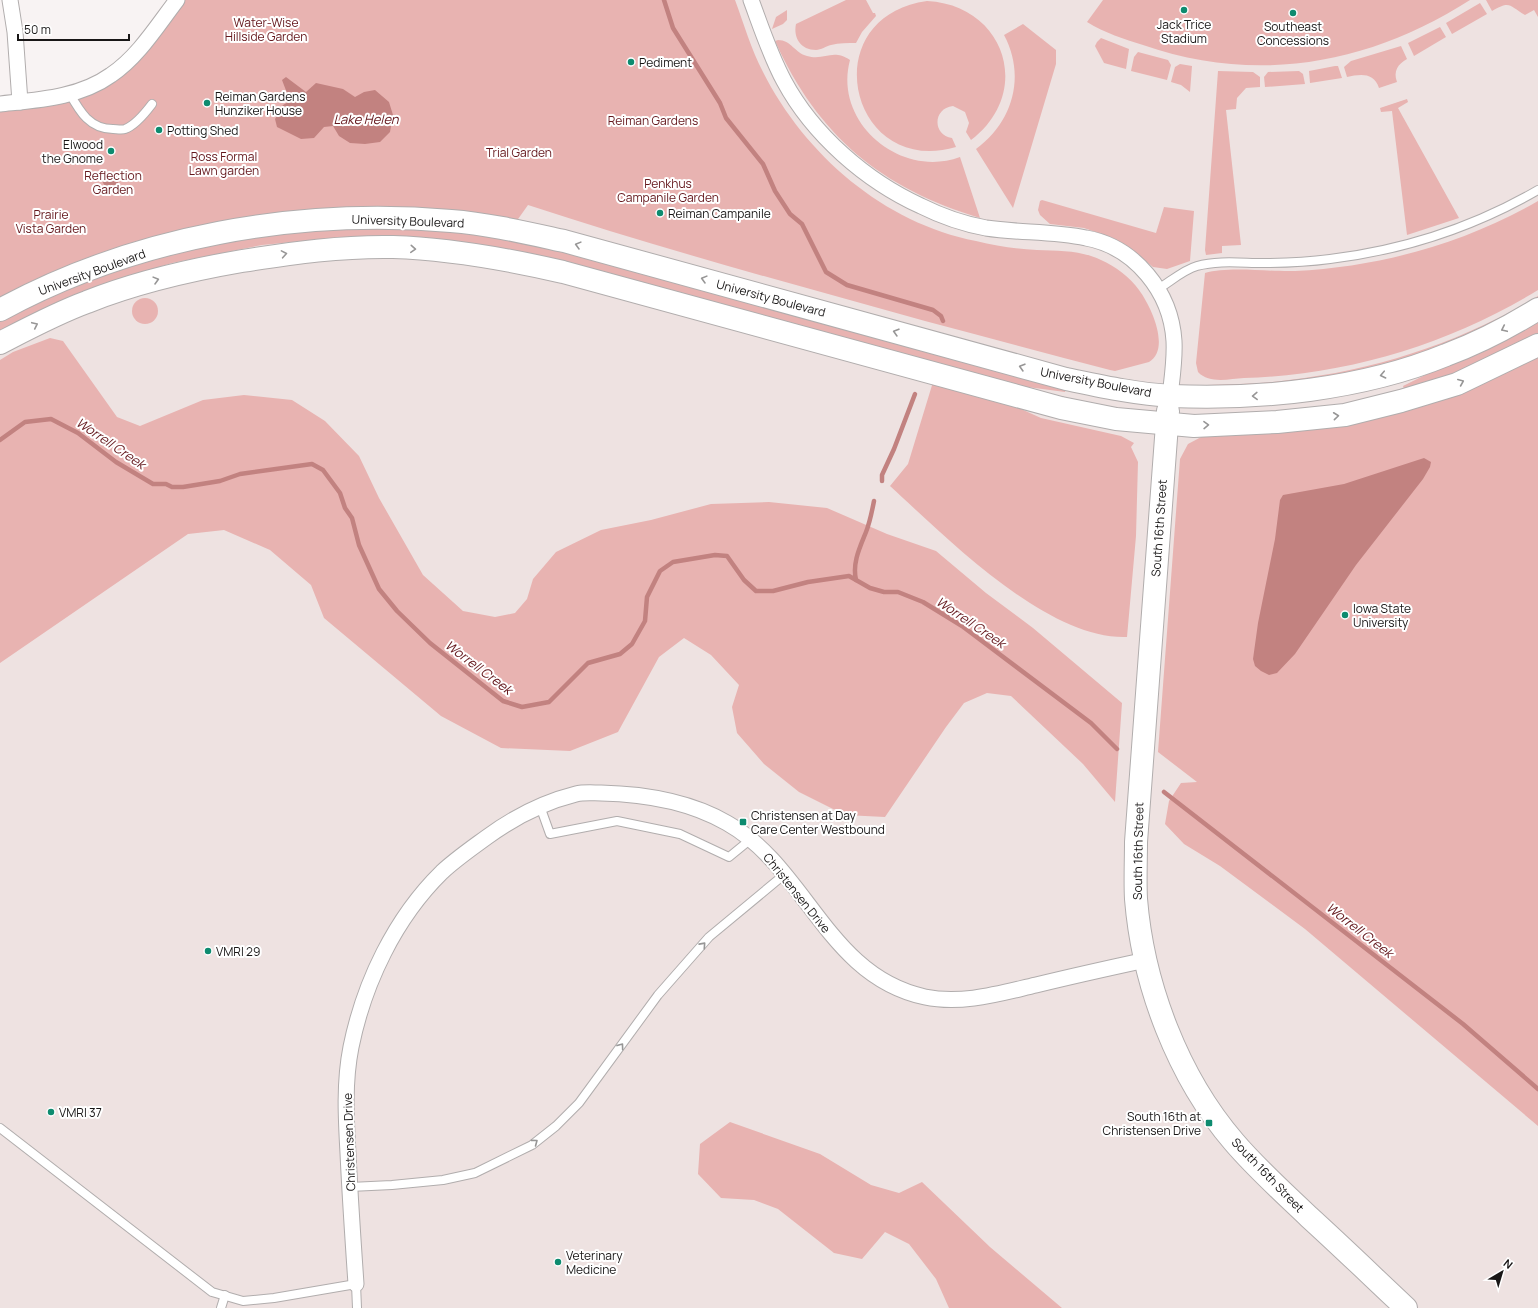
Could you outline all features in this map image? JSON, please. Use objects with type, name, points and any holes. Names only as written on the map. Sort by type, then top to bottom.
[{"type":"main road","name":"University Boulevard","points":[[0,310],[50,285],[77,274],[133,255],[189,239],[280,224],[339,218],[452,221],[511,229],[564,241],[1066,379],[1123,390],[1170,396],[1266,395],[1328,387],[1390,374],[1446,356],[1510,326],[1538,309]]},
{"type":"main road","points":[[0,343],[88,301],[200,268],[295,252],[339,248],[393,247],[448,251],[505,258],[563,272],[1061,408],[1116,419],[1167,425],[1230,425],[1345,415],[1457,384],[1538,346]]},
{"type":"main road","name":"South 16th Street","points":[[1170,396],[1136,842],[1136,899],[1146,960],[1158,1002],[1175,1047],[1201,1096],[1234,1142],[1276,1185],[1406,1308]]},
{"type":"street","points":[[10,0],[15,32],[20,102]]},
{"type":"street","points":[[0,104],[56,98],[70,94],[110,76],[126,63],[177,0]]},
{"type":"street","points":[[751,0],[777,67],[801,107],[828,139],[876,181],[920,206],[960,221],[985,228],[1075,236],[1111,246],[1136,263],[1148,274],[1167,307],[1174,340],[1174,362],[1170,396]]},
{"type":"street","name":"Christensen Drive","points":[[356,1284],[345,1101],[350,1050],[361,1008],[375,970],[395,934],[416,903],[442,872],[510,820],[540,806],[579,793],[622,794],[659,799],[692,806],[728,823],[751,839],[785,874],[813,912],[857,963],[871,973],[897,987],[926,997],[961,999],[994,994],[1146,960]]},
{"type":"lane","points":[[70,94],[81,113],[92,124],[107,129],[125,129],[139,119],[152,104]]},
{"type":"lane","points":[[1158,289],[1197,266],[1211,264],[1288,263],[1330,259],[1368,253],[1428,239],[1487,217],[1538,190]]},
{"type":"lane","points":[[540,806],[550,834],[617,821],[680,834],[729,857],[751,839]]},
{"type":"lane","points":[[350,1186],[392,1185],[444,1180],[475,1173],[532,1145],[556,1126],[579,1103],[658,996],[709,937],[785,874]]},
{"type":"lane","points":[[0,1128],[212,1292],[243,1301],[274,1298],[356,1284],[357,1308]]},
{"type":"lane","points":[[221,1308],[225,1295]]},
{"type":"shaded area","points":[[177,0],[1538,0],[1538,1308],[0,1308],[0,104],[110,76]]},
{"type":"green space","name":"Reiman Gardens","points":[[177,0],[735,0],[751,45],[763,72],[780,102],[801,131],[825,157],[851,181],[879,202],[910,219],[942,232],[1006,247],[1085,254],[1106,262],[1127,276],[1144,297],[1157,327],[1159,338],[1158,348],[1155,356],[1149,362],[1115,371],[1110,370],[925,321],[676,251],[528,205],[511,229],[452,221],[243,229],[0,310],[0,104],[110,76]]},
{"type":"green space","points":[[846,0],[866,0],[876,16],[862,32],[856,43],[834,44],[816,50],[806,48],[799,42],[795,29],[796,24]]},
{"type":"green space","points":[[1103,0],[1470,0],[1432,22],[1393,40],[1353,53],[1312,62],[1270,65],[1228,64],[1186,57],[1143,45],[1115,35],[1087,22]]},
{"type":"green space","points":[[1486,0],[1538,0],[1538,17],[1534,10],[1525,15],[1507,5],[1492,11]]},
{"type":"green space","points":[[927,1],[954,6],[976,18],[992,34],[1002,54],[1005,76],[1002,99],[990,120],[971,140],[966,132],[969,123],[965,112],[953,106],[942,111],[939,116],[938,127],[945,136],[952,138],[956,147],[919,150],[890,140],[870,119],[859,92],[858,62],[868,35],[891,13]]},
{"type":"green space","points":[[1480,3],[1487,14],[1452,34],[1446,23]]},
{"type":"green space","points":[[787,10],[787,20],[783,24],[772,29],[776,17]]},
{"type":"green space","points":[[1023,24],[1056,50],[1056,64],[1013,208],[976,149],[989,138],[999,126],[1007,112],[1015,82],[1011,51],[1004,35]]},
{"type":"green space","points":[[1440,27],[1446,37],[1414,56],[1408,43]]},
{"type":"green space","points":[[1101,38],[1129,49],[1126,69],[1104,63],[1095,46]]},
{"type":"green space","points":[[778,40],[790,44],[799,52],[807,56],[819,57],[838,55],[850,60],[847,83],[852,105],[862,124],[876,140],[895,153],[916,160],[938,162],[960,157],[980,218],[945,206],[912,191],[883,174],[856,154],[833,131],[811,105],[792,75],[775,41]]},
{"type":"green space","points":[[1401,46],[1407,59],[1397,68],[1397,82],[1379,88],[1374,79],[1366,75],[1347,77],[1344,67],[1351,61]]},
{"type":"green space","points":[[1138,52],[1168,60],[1171,65],[1167,80],[1131,71],[1134,57]]},
{"type":"green space","points":[[1180,64],[1192,66],[1190,92],[1181,85],[1171,82],[1175,67]]},
{"type":"green space","points":[[1338,66],[1342,78],[1310,83],[1309,71]]},
{"type":"green space","points":[[1218,71],[1253,72],[1260,77],[1260,87],[1246,88],[1237,98],[1236,109],[1226,110],[1241,245],[1222,246],[1222,253],[1206,255],[1205,250]]},
{"type":"green space","points":[[1299,71],[1303,74],[1305,84],[1265,87],[1264,77],[1268,72]]},
{"type":"green space","points":[[1407,99],[1408,102],[1398,108],[1459,218],[1407,235],[1392,111],[1381,112],[1380,108]]},
{"type":"green space","points":[[1042,200],[1156,233],[1164,207],[1194,211],[1190,261],[1167,269],[1153,267],[1126,245],[1113,238],[1084,228],[1050,224],[1040,215],[1038,210],[1040,201]]},
{"type":"green space","points":[[1538,201],[1538,290],[1504,309],[1433,341],[1397,353],[1321,371],[1283,376],[1226,380],[1208,378],[1198,372],[1196,363],[1205,273],[1226,270],[1295,271],[1327,269],[1390,258],[1451,241],[1510,216]]},
{"type":"green space","points":[[366,225],[506,236],[1066,387],[1065,392],[1012,385],[752,313],[334,238],[262,245],[172,263],[143,272],[0,333],[0,319],[108,271],[230,238]]},
{"type":"green space","points":[[1538,296],[1538,300],[1478,331],[1394,363],[1290,384],[1196,388],[1207,385],[1248,384],[1322,375],[1386,361],[1418,352],[1449,340],[1479,327]]},
{"type":"green space","points":[[145,298],[154,302],[158,311],[154,320],[145,324],[136,320],[132,311],[136,302]]},
{"type":"green space","points":[[1538,319],[1538,333],[1522,342],[1473,366],[1404,389],[1403,386]]},
{"type":"green space","points":[[50,338],[63,341],[117,417],[140,426],[203,400],[244,395],[292,400],[325,421],[359,456],[379,498],[423,575],[463,611],[495,617],[515,613],[527,599],[533,579],[556,552],[601,530],[651,520],[711,504],[769,502],[827,508],[887,534],[936,551],[986,593],[1033,628],[1122,703],[1115,802],[1083,764],[1011,696],[987,693],[964,703],[885,817],[845,815],[799,792],[764,764],[737,733],[732,707],[739,685],[711,655],[684,638],[659,657],[618,732],[570,751],[501,748],[441,716],[324,618],[311,585],[270,550],[224,530],[188,534],[0,663],[0,360],[13,352]]},
{"type":"green space","points":[[1538,354],[1538,1126],[1305,929],[1220,866],[1184,844],[1165,824],[1169,801],[1181,783],[1197,782],[1158,752],[1180,459],[1188,444],[1205,435],[1265,433]]},
{"type":"green space","points":[[933,382],[1008,403],[1041,418],[1121,436],[1134,443],[1131,447],[1138,462],[1136,536],[1127,637],[1096,634],[1064,622],[1032,604],[1000,582],[969,557],[890,486],[908,464]]},
{"type":"green space","points":[[730,1122],[820,1154],[871,1185],[899,1193],[922,1182],[990,1247],[1062,1308],[949,1308],[936,1279],[909,1244],[885,1232],[862,1259],[834,1253],[778,1209],[754,1200],[721,1198],[698,1174],[700,1144]]},
{"type":"water","name":"Lake Helen","points":[[286,77],[306,92],[316,83],[343,89],[355,97],[364,92],[375,90],[389,102],[393,115],[390,132],[380,142],[365,144],[350,143],[339,136],[333,126],[324,127],[314,138],[301,139],[277,127],[275,119],[283,105],[290,101],[282,80]]},
{"type":"water","points":[[111,173],[119,173],[118,184],[121,185],[118,190],[108,188],[102,181]]},
{"type":"water","points":[[1424,458],[1431,462],[1430,467],[1423,479],[1356,565],[1295,654],[1277,673],[1269,675],[1261,671],[1255,666],[1253,659],[1258,623],[1275,539],[1280,500],[1283,495],[1344,484]]},
{"type":"waterway","points":[[664,0],[673,28],[720,103],[726,118],[763,164],[775,191],[790,214],[802,224],[826,272],[847,285],[933,310],[941,316],[943,321]]},
{"type":"waterway","points":[[882,481],[882,475],[894,449],[915,394]]},
{"type":"waterway","name":"Worrell Creek","points":[[0,440],[25,422],[51,419],[78,433],[116,462],[153,484],[166,484],[172,487],[183,487],[220,481],[240,474],[312,464],[323,470],[340,493],[345,508],[352,518],[359,545],[379,589],[397,611],[430,643],[503,701],[522,707],[549,702],[588,663],[620,654],[632,644],[645,621],[647,597],[660,571],[673,562],[715,555],[727,556],[744,580],[756,591],[773,591],[808,582],[849,576],[870,588],[884,592],[898,592],[923,602],[962,626],[1091,723],[1117,749]]},
{"type":"waterway","points":[[856,580],[856,561],[869,524],[874,501]]},
{"type":"waterway","name":"Worrell Creek","points":[[1164,792],[1463,1024],[1538,1089]]},
{"type":"place","name":"Jack Trice Stadium","points":[[1184,10]]},
{"type":"place","name":"Southeast Concessions","points":[[1293,13]]},
{"type":"place","name":"Pediment","points":[[631,62]]},
{"type":"place","name":"Reiman Gardens Hunziker House","points":[[207,103]]},
{"type":"place","name":"Potting Shed","points":[[159,130]]},
{"type":"place","name":"Elwood the Gnome","points":[[111,151]]},
{"type":"place","name":"Reiman Campanile","points":[[660,213]]},
{"type":"place","name":"Iowa State University","points":[[1345,615]]},
{"type":"place","name":"Christensen at Day Care Center Westbound","points":[[743,822]]},
{"type":"place","name":"VMRI 29","points":[[208,951]]},
{"type":"place","name":"VMRI 37","points":[[51,1112]]},
{"type":"place","name":"South 16th at Christensen Drive","points":[[1209,1123]]},
{"type":"place","name":"Veterinary Medicine","points":[[558,1262]]},
{"type":"park label","name":"Water-Wise Hillside Garden","points":[[266,29]]},
{"type":"park label","name":"Trial Garden","points":[[519,152]]},
{"type":"park label","name":"Ross Formal Lawn garden","points":[[224,163]]},
{"type":"park label","name":"Reflection Garden","points":[[113,182]]},
{"type":"park label","name":"Penkhus Campanile Garden","points":[[668,190]]},
{"type":"park label","name":"Prairie Vista Garden","points":[[51,221]]}]
